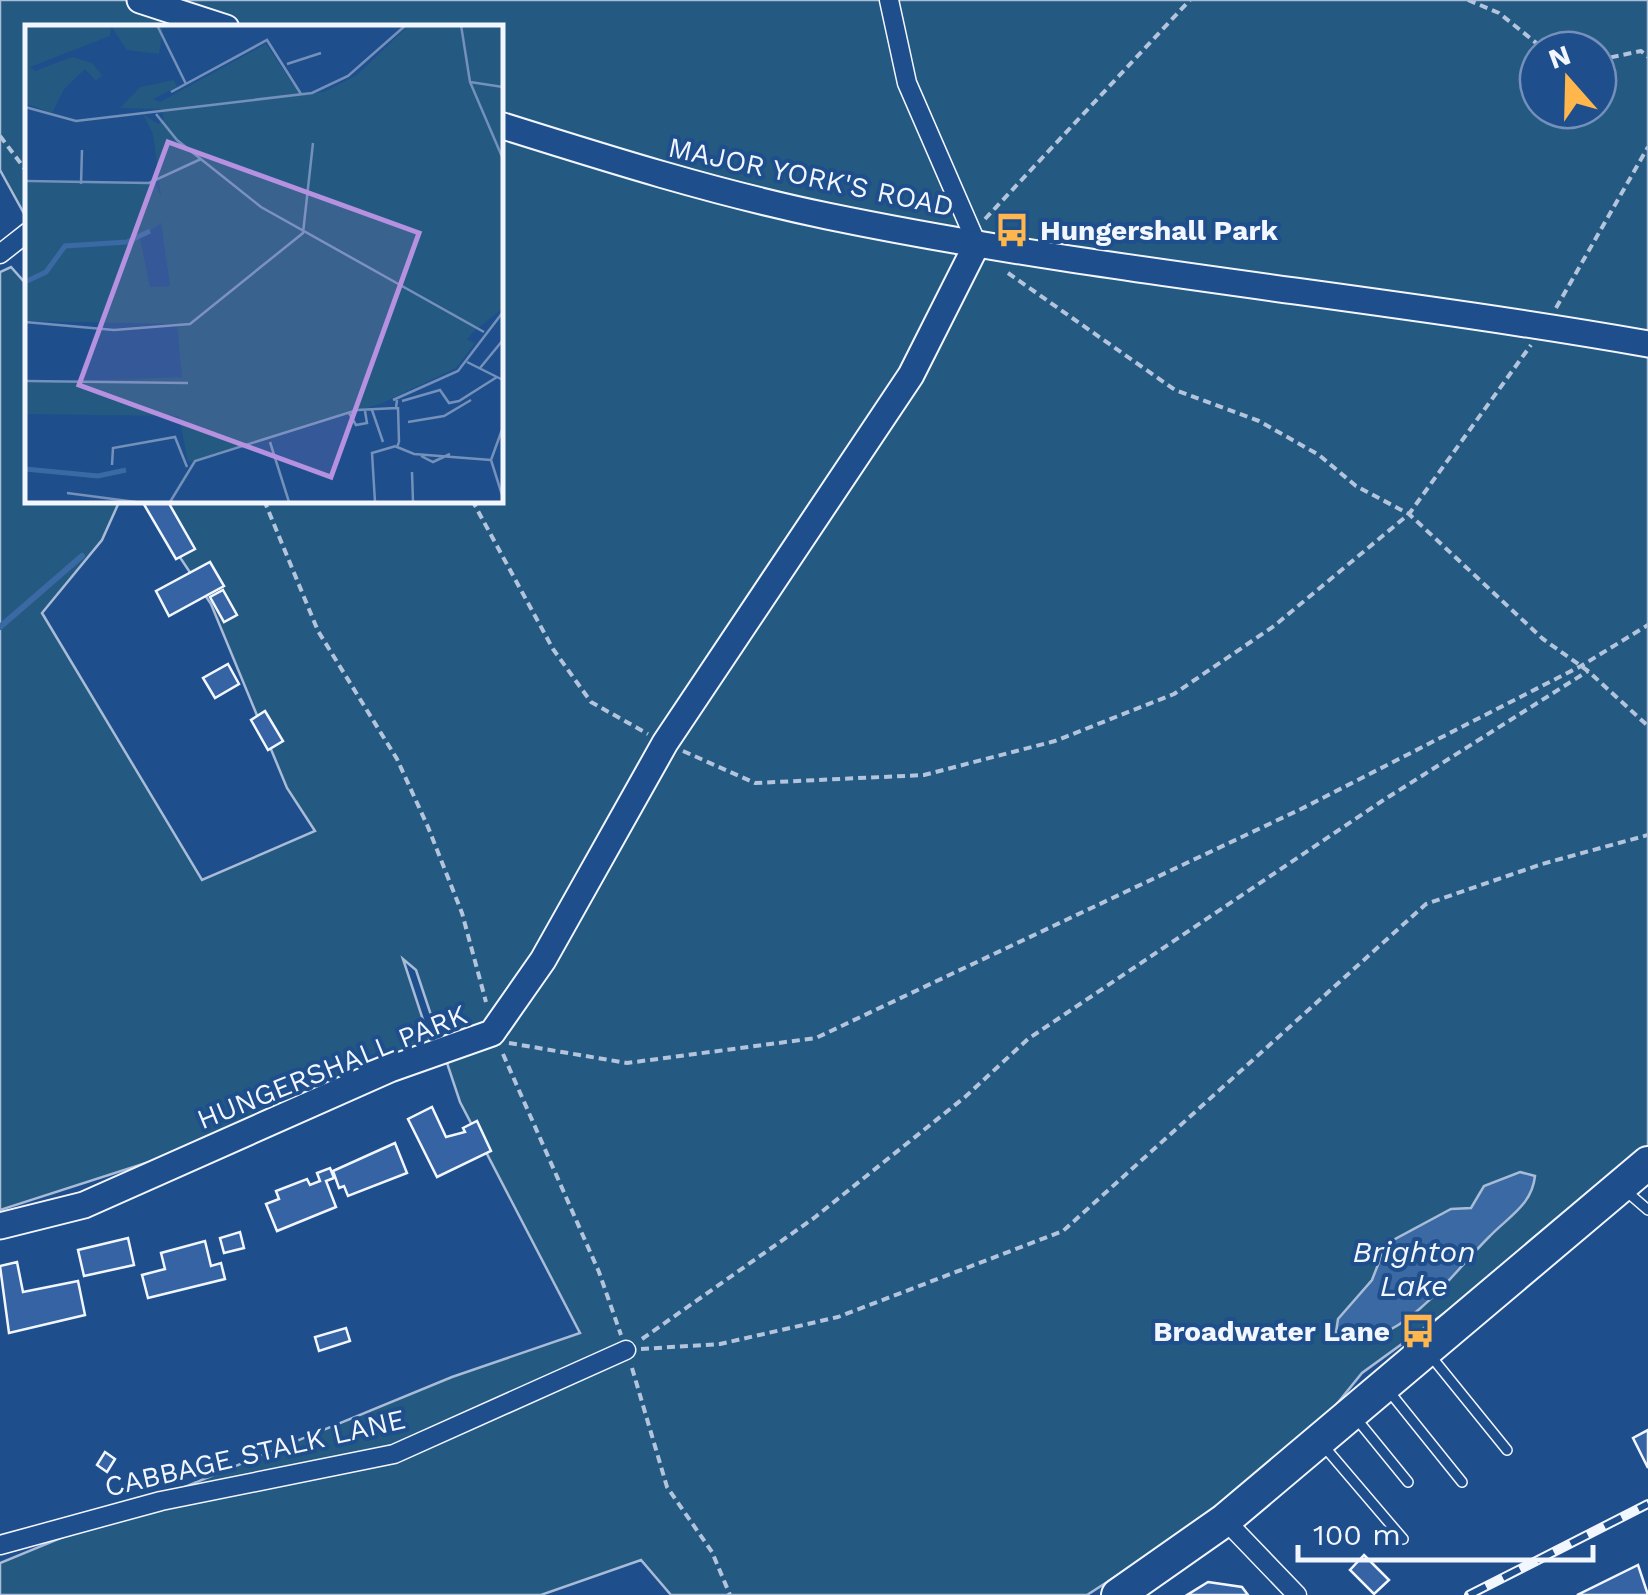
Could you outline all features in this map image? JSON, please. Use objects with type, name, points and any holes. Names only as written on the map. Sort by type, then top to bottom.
[{"type":"highway","points":[[1118,1595],[1225,1520],[1317,1438],[1648,1163]]},
{"type":"street","points":[[140,0],[217,25]]},
{"type":"street","points":[[890,0],[907,83],[977,244]]},
{"type":"street","name":"MAJOR YORK'S ROAD","points":[[502,126],[680,182],[977,244],[1648,344]]},
{"type":"street","points":[[0,254],[25,234]]},
{"type":"street","name":"HUNGERSHALL PARK","points":[[0,1226],[84,1205],[390,1069],[492,1034],[543,960],[665,743],[911,374],[977,244]]},
{"type":"street","name":"CABBAGE STALK LANE","points":[[0,1546],[161,1501],[394,1454],[626,1350]]},
{"type":"street","points":[[1225,1520],[1297,1595]]},
{"type":"lane","points":[[1620,1186],[1648,1210]]},
{"type":"lane","points":[[1426,1349],[1507,1450]]},
{"type":"lane","points":[[1383,1384],[1462,1482]]},
{"type":"lane","points":[[1350,1411],[1408,1482]]},
{"type":"lane","points":[[1317,1438],[1402,1539]]},
{"type":"path","points":[[1190,0],[988,212],[977,244],[994,263],[1070,320],[1176,390],[1260,421],[1319,455],[1356,486],[1408,514],[1543,638],[1588,671],[1648,726]]},
{"type":"path","points":[[1468,0],[1499,13],[1520,30]]},
{"type":"path","points":[[1618,56],[1641,51],[1648,58]]},
{"type":"path","points":[[0,136],[25,169]]},
{"type":"path","points":[[473,502],[553,650],[591,702],[665,743],[754,783],[924,775],[1055,742],[1174,694],[1274,626],[1408,514],[1545,326],[1648,148]]},
{"type":"path","points":[[265,502],[318,631],[396,760],[428,828],[462,913],[492,1034],[599,1272],[667,1487],[712,1552],[730,1595]]},
{"type":"path","points":[[492,1034],[512,1044],[627,1063],[816,1038],[1301,809],[1581,666],[1648,625]]},
{"type":"path","points":[[626,1350],[814,1218],[965,1097],[1028,1039],[1382,802],[1588,671]]},
{"type":"path","points":[[626,1350],[720,1344],[838,1317],[1063,1230],[1426,904],[1542,864],[1648,836]]},
{"type":"shaded area","points":[[0,0],[1648,0],[1648,1148],[1479,1288],[1362,1373],[1327,1416],[1183,1533],[1087,1595],[671,1595],[641,1560],[541,1595],[0,1595],[0,1563],[452,1377],[580,1333],[460,1102],[416,970],[403,959],[430,1041],[180,1152],[0,1210],[0,272],[11,267],[25,283],[25,502],[119,502],[102,540],[42,613],[202,880],[315,831],[287,788],[211,604],[143,502],[502,502],[502,25],[25,25],[25,215],[0,170]]},
{"type":"water","name":"Brighton Lake","points":[[1520,1172],[1535,1176],[1524,1203],[1422,1307],[1381,1334],[1358,1340],[1335,1339],[1338,1319],[1372,1280],[1386,1244],[1451,1209],[1471,1208],[1484,1186]]},
{"type":"building","points":[[143,502],[168,502],[195,549],[176,559]]},
{"type":"building","points":[[210,562],[224,586],[169,616],[156,591]]},
{"type":"building","points":[[223,590],[237,615],[224,622],[210,597]]},
{"type":"building","points":[[228,664],[239,684],[215,698],[203,678]]},
{"type":"building","points":[[265,711],[283,741],[268,750],[251,720]]},
{"type":"building","points":[[432,1107],[446,1137],[465,1132],[463,1128],[477,1121],[491,1151],[437,1177],[408,1119]]},
{"type":"building","points":[[395,1143],[407,1173],[348,1196],[344,1186],[339,1188],[333,1171]]},
{"type":"building","points":[[330,1168],[334,1178],[326,1181],[336,1207],[277,1231],[266,1204],[279,1199],[276,1191],[307,1179],[310,1185],[320,1181],[317,1173]]},
{"type":"building","points":[[240,1232],[244,1248],[224,1253],[220,1238]]},
{"type":"building","points":[[128,1238],[134,1265],[84,1276],[78,1250]]},
{"type":"building","points":[[205,1241],[211,1266],[221,1263],[225,1279],[148,1298],[142,1275],[165,1269],[161,1253]]},
{"type":"building","points":[[17,1262],[23,1292],[78,1281],[85,1315],[9,1333],[0,1266]]},
{"type":"building","points":[[346,1328],[350,1341],[319,1351],[315,1337]]},
{"type":"building","points":[[1648,1430],[1648,1468],[1633,1438]]},
{"type":"building","points":[[105,1452],[115,1459],[107,1472],[97,1465]]},
{"type":"building","points":[[1364,1555],[1389,1580],[1374,1594],[1350,1570]]},
{"type":"building","points":[[1638,1565],[1648,1595],[1577,1595]]},
{"type":"building","points":[[1208,1582],[1242,1587],[1248,1595],[1187,1595]]},
{"type":"waterway","points":[[0,627],[82,556]]},
{"type":"railway","points":[[1469,1595],[1648,1504]]},
{"type":"place","name":"Hungershall Park","points":[[1012,230]]},
{"type":"place","name":"Broadwater Lane","points":[[1418,1331]]}]
